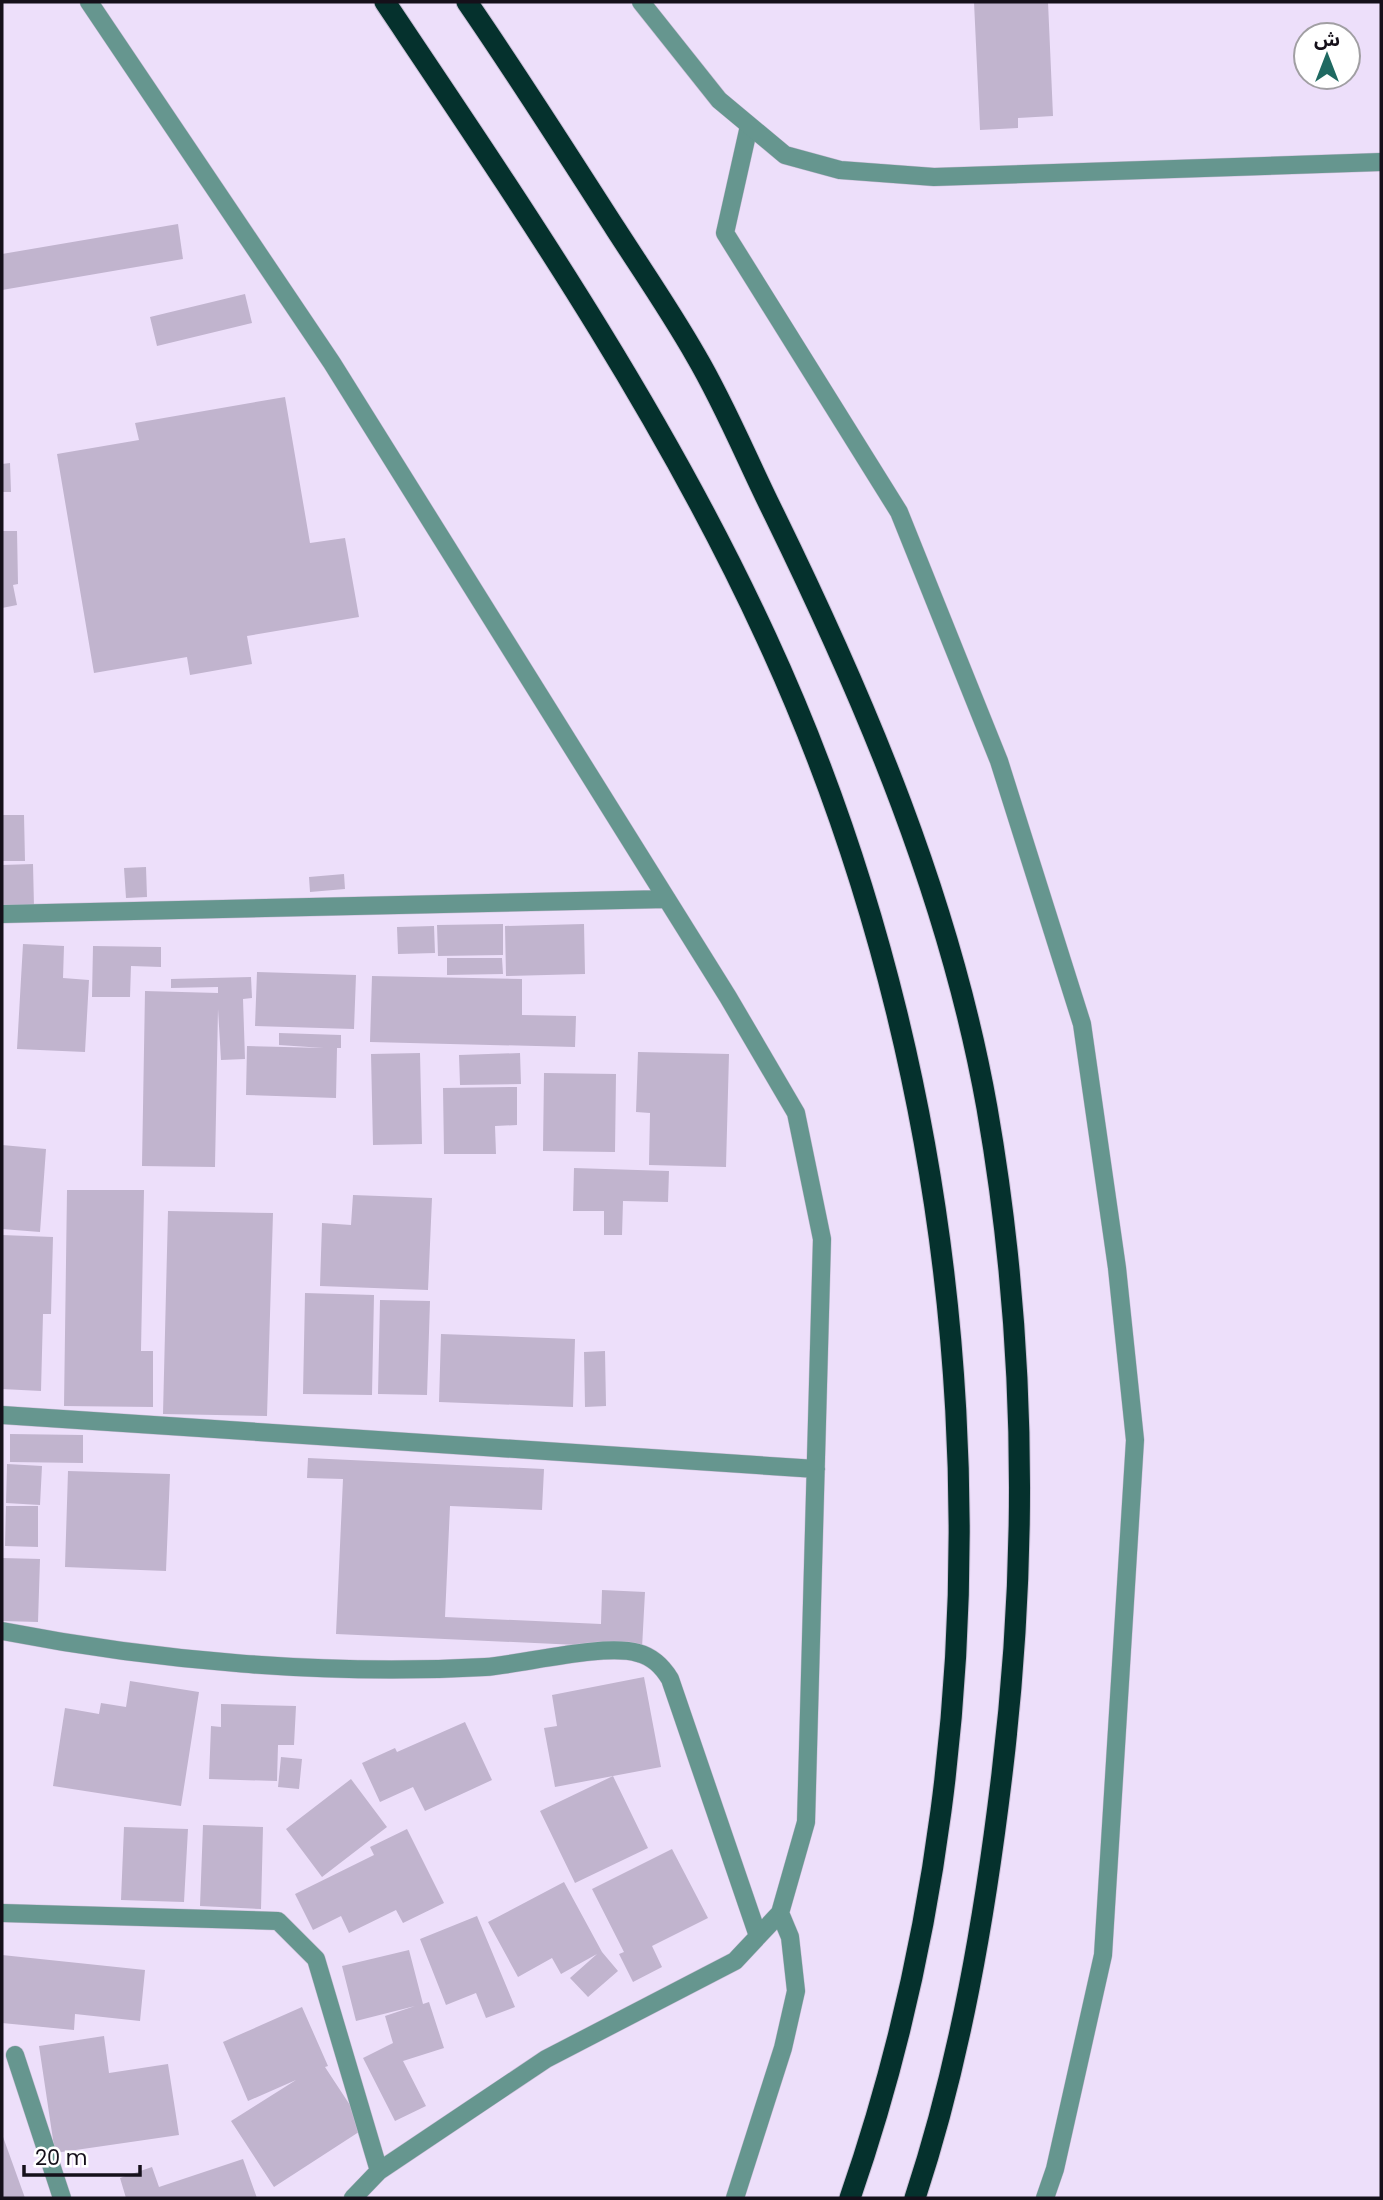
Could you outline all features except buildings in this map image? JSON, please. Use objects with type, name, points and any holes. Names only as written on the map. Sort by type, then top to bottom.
[{"type":"highway","points":[[385,2],[542,237],[649,408],[728,556],[763,630],[807,736],[849,849],[889,985],[921,1129],[944,1270],[956,1421],[959,1543],[953,1710],[929,1885],[870,2140],[850,2198]]},
{"type":"highway","points":[[467,2],[514,70],[698,359],[838,645],[901,803],[949,948],[986,1104],[1009,1261],[1021,1409],[1020,1555],[1012,1695],[993,1846],[964,2010],[933,2146],[915,2198]]},
{"type":"street","points":[[89,2],[332,363],[667,900],[796,1113],[822,1240],[806,1822],[779,1913],[735,1961],[547,2059],[379,2171],[353,2198]]},
{"type":"street","points":[[641,2],[719,100],[749,126],[785,155],[840,170],[934,177],[1381,162]]},
{"type":"street","points":[[749,126],[725,233],[899,512],[999,761],[1082,1024],[1117,1268],[1135,1440],[1103,1955],[1055,2169],[1045,2198]]},
{"type":"street","points":[[2,914],[667,900]]},
{"type":"street","points":[[2,1415],[816,1469]]},
{"type":"street","points":[[2,1631],[202,1658],[296,1665],[486,1667],[623,1651],[651,1658],[670,1679],[758,1936]]},
{"type":"street","points":[[2,1913],[278,1921],[316,1959],[379,2171]]},
{"type":"street","points":[[735,2198],[783,2048],[796,1991],[790,1937],[779,1913]]},
{"type":"street","points":[[15,2055],[62,2198]]}]
